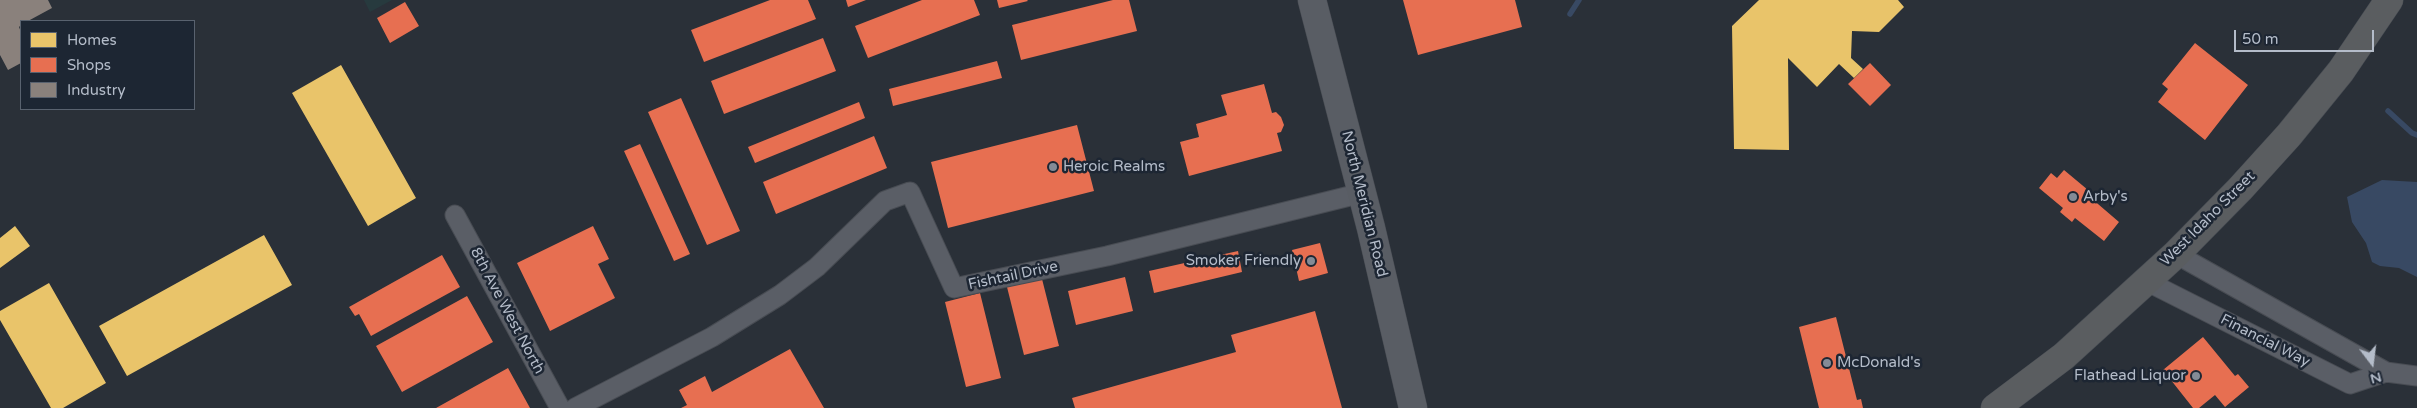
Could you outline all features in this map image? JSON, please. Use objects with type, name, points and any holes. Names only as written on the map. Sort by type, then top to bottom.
[{"type":"highway","name":"West Idaho Street","points":[[1995,408],[2064,356],[2176,254],[2240,188],[2289,135],[2341,72],[2389,0]]},
{"type":"street","name":"North Meridian Road","points":[[1312,0],[1362,193],[1413,408]]},
{"type":"street","name":"Fishtail Drive","points":[[575,408],[712,337],[780,295],[817,267],[884,202],[910,192],[954,288],[1107,256],[1362,193]]},
{"type":"street","name":"8th Ave West North","points":[[455,215],[560,408]]},
{"type":"street","name":"Financial Way","points":[[2176,254],[2386,372],[2417,376]]},
{"type":"street","name":"Financial Way","points":[[2146,280],[2350,384],[2386,372]]},
{"type":"green space","points":[[364,0],[392,0],[370,12]]},
{"type":"water","points":[[2382,180],[2417,182],[2417,277],[2399,268],[2380,266],[2372,262],[2366,243],[2352,222],[2347,197]]},
{"type":"building: Homes","points":[[1759,0],[1898,0],[1904,7],[1879,32],[1852,31],[1851,58],[1863,69],[1854,78],[1839,64],[1817,87],[1788,58],[1789,150],[1734,149],[1732,26]]},
{"type":"building: Homes","points":[[341,65],[416,198],[368,226],[292,93]]},
{"type":"building: Homes","points":[[15,226],[30,246],[0,268],[0,238]]},
{"type":"building: Homes","points":[[264,235],[292,285],[127,376],[99,326]]},
{"type":"building: Homes","points":[[49,283],[106,383],[63,408],[51,408],[0,320],[0,311]]},
{"type":"building: Shops","points":[[770,0],[808,0],[816,19],[704,62],[691,30]]},
{"type":"building: Shops","points":[[846,0],[866,0],[848,7]]},
{"type":"building: Shops","points":[[922,0],[974,0],[980,15],[868,58],[855,26]]},
{"type":"building: Shops","points":[[997,0],[1027,0],[1028,1],[999,8]]},
{"type":"building: Shops","points":[[1113,0],[1129,0],[1137,31],[1021,60],[1012,25]]},
{"type":"building: Shops","points":[[1403,0],[1515,0],[1522,27],[1418,55]]},
{"type":"building: Shops","points":[[405,2],[419,26],[390,43],[377,18]]},
{"type":"building: Shops","points":[[823,38],[836,71],[724,114],[711,81]]},
{"type":"building: Shops","points":[[2195,43],[2248,85],[2205,140],[2158,102],[2168,89],[2162,84]]},
{"type":"building: Shops","points":[[997,61],[1002,78],[893,106],[889,89]]},
{"type":"building: Shops","points":[[1870,63],[1891,85],[1870,106],[1848,84]]},
{"type":"building: Shops","points":[[1264,84],[1272,113],[1276,112],[1281,117],[1284,125],[1281,132],[1277,133],[1282,151],[1189,176],[1180,142],[1199,137],[1196,124],[1227,115],[1221,95]]},
{"type":"building: Shops","points":[[681,98],[740,231],[707,245],[648,112]]},
{"type":"building: Shops","points":[[859,102],[865,118],[755,163],[748,147]]},
{"type":"building: Shops","points":[[1077,125],[1094,191],[948,228],[931,162]]},
{"type":"building: Shops","points":[[874,136],[887,168],[776,214],[763,182]]},
{"type":"building: Shops","points":[[640,144],[690,254],[674,261],[624,151]]},
{"type":"building: Shops","points":[[2064,170],[2094,195],[2091,198],[2119,222],[2104,241],[2075,218],[2072,222],[2060,212],[2063,208],[2039,188],[2051,173],[2057,178]]},
{"type":"building: Shops","points":[[593,226],[609,259],[598,264],[615,298],[550,331],[517,263]]},
{"type":"building: Shops","points":[[1320,243],[1328,273],[1299,281],[1292,250]]},
{"type":"building: Shops","points":[[1238,251],[1242,272],[1154,293],[1149,271]]},
{"type":"building: Shops","points":[[442,255],[460,287],[371,336],[359,314],[355,316],[349,307]]},
{"type":"building: Shops","points":[[1125,277],[1133,311],[1076,325],[1068,291]]},
{"type":"building: Shops","points":[[1042,279],[1059,346],[1024,355],[1007,287]]},
{"type":"building: Shops","points":[[980,293],[1001,378],[966,387],[945,302]]},
{"type":"building: Shops","points":[[467,296],[493,342],[402,392],[376,346]]},
{"type":"building: Shops","points":[[1315,311],[1342,408],[1075,408],[1072,398],[1236,352],[1231,335]]},
{"type":"building: Shops","points":[[1836,317],[1857,400],[1861,399],[1863,408],[1819,408],[1799,327]]},
{"type":"building: Shops","points":[[2203,337],[2235,376],[2238,374],[2249,387],[2225,407],[2215,395],[2199,408],[2193,408],[2163,370]]},
{"type":"building: Shops","points":[[790,349],[824,408],[681,408],[687,405],[679,390],[705,376],[712,392]]},
{"type":"building: Shops","points":[[508,368],[530,408],[436,408]]},
{"type":"building: Industry","points":[[0,0],[48,0],[52,8],[30,20],[20,20],[20,64],[8,70],[0,55]]},
{"type":"waterway","points":[[1570,14],[1579,0]]},
{"type":"waterway","points":[[2388,111],[2412,133],[2417,135]]},
{"type":"place","name":"Heroic Realms","points":[[1053,167]]},
{"type":"place","name":"Arby's","points":[[2073,197]]},
{"type":"place","name":"Smoker Friendly","points":[[1311,261]]},
{"type":"place","name":"McDonald's","points":[[1827,363]]},
{"type":"place","name":"Flathead Liquor","points":[[2196,376]]}]
